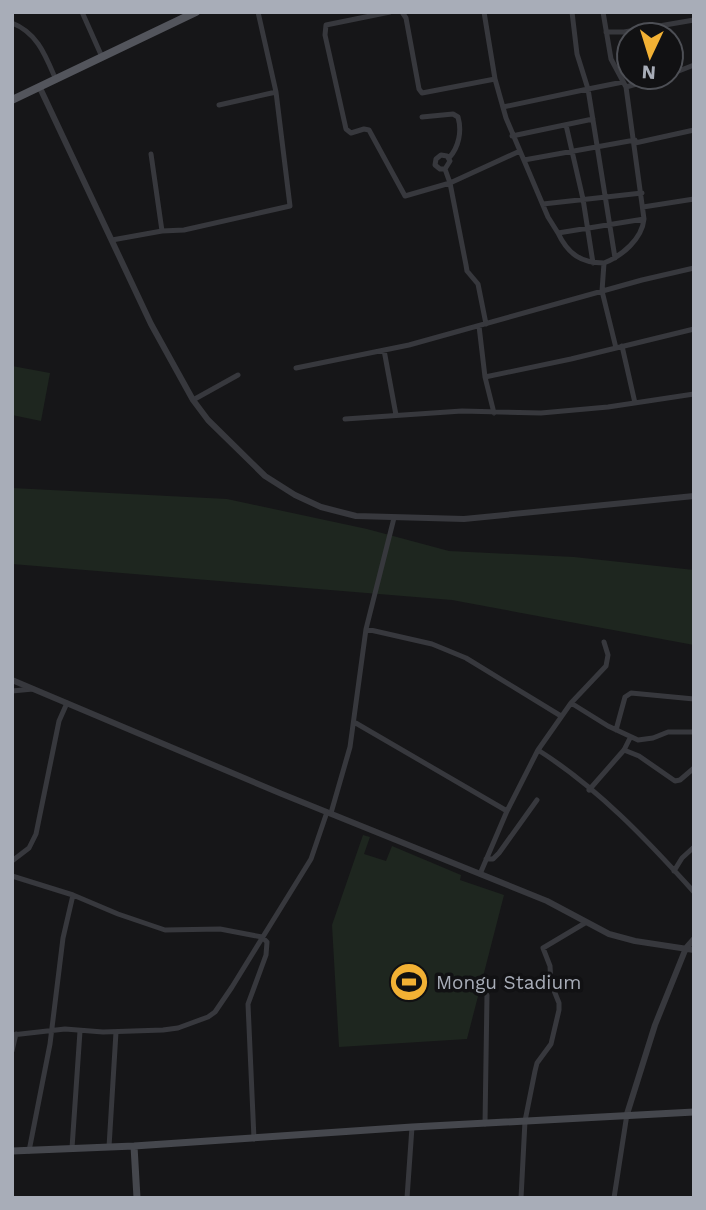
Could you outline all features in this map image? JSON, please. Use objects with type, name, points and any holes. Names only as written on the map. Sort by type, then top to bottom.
[{"type":"main road","points":[[12,100],[196,12]]},
{"type":"main road","points":[[12,1151],[694,1112]]},
{"type":"main road","points":[[134,1146],[136,1198]]},
{"type":"street","points":[[82,12],[102,57]]},
{"type":"street","points":[[112,240],[162,231],[192,229],[290,206],[276,92],[257,12]]},
{"type":"street","points":[[390,12],[326,25],[325,35],[346,129],[351,133],[369,130],[405,197],[450,183],[520,151]]},
{"type":"street","points":[[402,12],[406,18],[422,93],[495,79]]},
{"type":"street","points":[[484,12],[495,79],[512,136],[564,246],[572,255],[593,263],[615,259],[641,232],[644,219],[635,141],[625,91]]},
{"type":"street","points":[[572,12],[577,54],[588,89],[615,259]]},
{"type":"street","points":[[603,12],[611,59],[615,67]]},
{"type":"street","points":[[606,33],[694,20]]},
{"type":"street","points":[[12,23],[22,27],[42,48],[56,80]]},
{"type":"street","points":[[503,107],[615,85]]},
{"type":"street","points":[[40,88],[150,324],[193,400],[208,420],[256,467],[295,495],[321,507],[356,516],[464,519],[694,496]]},
{"type":"street","points":[[219,106],[276,92]]},
{"type":"street","points":[[422,117],[453,114],[458,117],[460,128],[457,145],[446,169]]},
{"type":"street","points":[[512,136],[593,119]]},
{"type":"street","points":[[566,125],[583,200],[593,263]]},
{"type":"street","points":[[524,160],[694,130]]},
{"type":"street","points":[[151,154],[162,231]]},
{"type":"street","points":[[446,169],[437,168],[436,159],[444,155],[449,158]]},
{"type":"street","points":[[446,169],[467,271],[478,284],[486,324]]},
{"type":"street","points":[[543,204],[642,193]]},
{"type":"street","points":[[643,207],[694,199]]},
{"type":"street","points":[[558,233],[644,219]]},
{"type":"street","points":[[604,263],[602,291],[635,403]]},
{"type":"street","points":[[296,368],[384,350],[677,270],[694,268]]},
{"type":"street","points":[[479,326],[485,377],[494,413]]},
{"type":"street","points":[[485,377],[694,329]]},
{"type":"street","points":[[384,350],[396,415]]},
{"type":"street","points":[[193,400],[238,375]]},
{"type":"street","points":[[345,419],[462,411],[541,413],[694,394]]},
{"type":"street","points":[[12,1051],[14,1034],[177,1028],[215,1012],[311,859],[343,778],[354,722],[366,629],[394,518]]},
{"type":"street","points":[[366,629],[432,644],[466,658],[561,716]]},
{"type":"street","points":[[480,874],[507,811],[538,750],[561,716],[606,666],[608,654],[604,642]]},
{"type":"street","points":[[12,680],[547,901],[609,934],[635,941],[690,949]]},
{"type":"street","points":[[12,691],[33,688]]},
{"type":"street","points":[[616,730],[625,697],[631,693],[694,699]]},
{"type":"street","points":[[12,861],[29,848],[36,834],[59,721],[66,703]]},
{"type":"street","points":[[571,704],[631,737],[646,740],[668,732],[694,732]]},
{"type":"street","points":[[354,722],[507,811]]},
{"type":"street","points":[[590,790],[624,750],[631,737]]},
{"type":"street","points":[[639,756],[646,740]]},
{"type":"street","points":[[538,750],[565,768],[626,819],[694,892]]},
{"type":"street","points":[[624,750],[639,756],[675,781],[694,768]]},
{"type":"street","points":[[486,859],[493,859],[499,853],[537,800]]},
{"type":"street","points":[[674,872],[682,858],[694,846]]},
{"type":"street","points":[[12,876],[73,895],[130,919],[165,930],[220,929],[262,937]]},
{"type":"street","points":[[29,1151],[51,1031],[63,938],[73,895]]},
{"type":"street","points":[[521,1198],[525,1121],[537,1063],[551,1044],[559,1010],[551,983],[550,966],[543,948],[585,923]]},
{"type":"street","points":[[254,1139],[248,1004],[268,948],[262,937]]},
{"type":"street","points":[[614,1198],[627,1114],[650,1037],[694,939]]},
{"type":"street","points":[[485,1124],[486,995]]},
{"type":"street","points":[[72,1148],[80,1031]]},
{"type":"street","points":[[109,1147],[116,1032]]},
{"type":"street","points":[[407,1198],[412,1127]]},
{"type":"shaded area","points":[[12,366],[50,373],[41,421],[12,415]]},
{"type":"shaded area","points":[[12,488],[227,499],[367,529],[449,551],[574,557],[694,570],[694,645],[452,600],[12,564]]},
{"type":"shaded area","name":"Mongu Stadium","points":[[363,835],[370,837],[364,854],[386,861],[392,846],[461,875],[460,880],[504,895],[467,1039],[339,1047],[332,925]]},
{"type":"place","name":"Mongu Stadium","points":[[409,982]]}]
